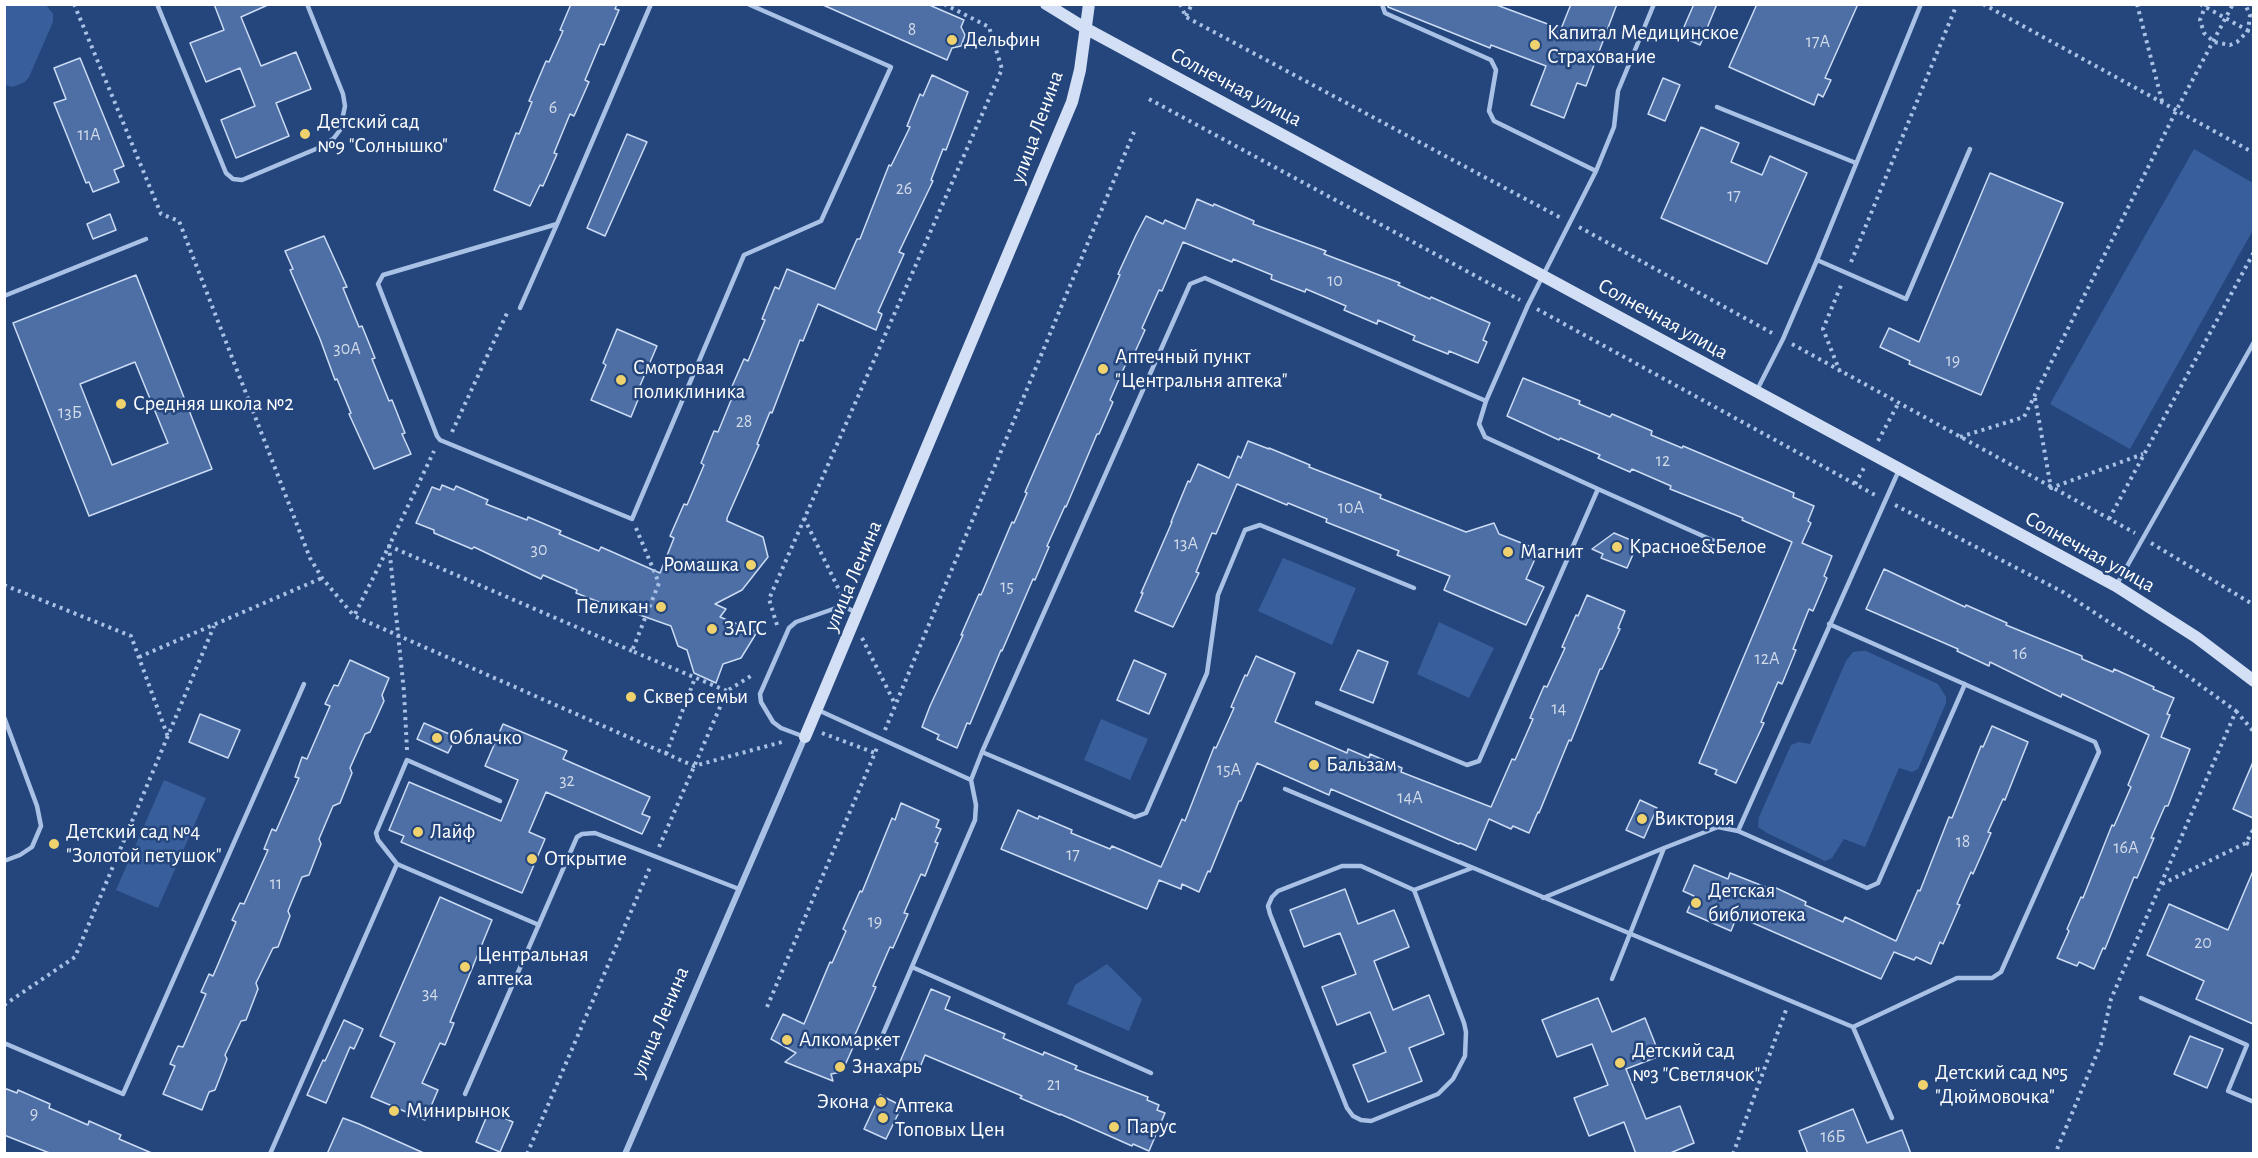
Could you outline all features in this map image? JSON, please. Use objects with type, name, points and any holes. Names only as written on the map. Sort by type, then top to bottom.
[{"type":"street","name":"Солнечная улица","points":[[1046,4],[1085,28],[1756,393],[2116,586],[2196,637],[2253,681]]},
{"type":"street","name":"улица Ленина","points":[[625,1154],[858,614],[1072,102],[1080,70],[1089,4]]},
{"type":"lane","points":[[157,4],[226,173],[232,179],[242,180],[323,146],[340,130],[345,106],[343,94],[308,4]]},
{"type":"lane","points":[[520,308],[651,4]]},
{"type":"lane","points":[[557,224],[383,275],[378,284],[440,440],[632,519],[744,255],[821,220],[891,67],[748,4]]},
{"type":"lane","points":[[1382,4],[1385,14],[1491,60],[1496,70],[1489,111],[1494,121],[1596,171]]},
{"type":"lane","points":[[1654,4],[1618,91],[1614,127],[1596,171],[1528,305],[1486,401],[1479,424],[1485,437],[1732,549]]},
{"type":"lane","points":[[1756,393],[1818,260],[1921,4]]},
{"type":"lane","points":[[1717,106],[1856,163]]},
{"type":"lane","points":[[1818,260],[1906,298],[1970,149]]},
{"type":"lane","points":[[4,296],[146,239]]},
{"type":"lane","points":[[877,1048],[975,820],[976,805],[971,780],[982,752],[1190,284],[1205,278],[1486,401]]},
{"type":"lane","points":[[2116,586],[2253,342]]},
{"type":"lane","points":[[1738,831],[1899,470]]},
{"type":"lane","points":[[1317,703],[1467,765],[1479,761],[1598,489]]},
{"type":"lane","points":[[982,752],[1135,817],[1146,813],[1207,673],[1218,595],[1245,530],[1260,525],[1414,588]]},
{"type":"lane","points":[[805,737],[781,729],[773,722],[761,702],[760,694],[789,628],[795,622],[839,607],[845,607],[858,614]]},
{"type":"lane","points":[[1829,624],[2095,742],[2099,752],[2001,972],[1992,978],[1957,978],[1853,1027]]},
{"type":"lane","points":[[4,1043],[123,1094],[304,684]]},
{"type":"lane","points":[[1543,898],[1718,827],[1738,831],[1867,888],[1878,883],[1965,684]]},
{"type":"lane","points":[[817,709],[971,780]]},
{"type":"lane","points":[[4,717],[37,806],[41,826],[32,847],[4,861]]},
{"type":"lane","points":[[500,801],[407,760],[376,833],[378,840],[397,864],[539,925]]},
{"type":"lane","points":[[1285,789],[1853,1027],[1892,1118]]},
{"type":"lane","points":[[465,1094],[577,837],[582,834],[596,833],[739,889]]},
{"type":"lane","points":[[1612,979],[1664,849]]},
{"type":"lane","points":[[270,1154],[397,864]]},
{"type":"lane","points":[[1414,890],[1464,1023],[1465,1056],[1453,1079],[1438,1094],[1371,1121],[1361,1120],[1353,1116],[1347,1108],[1268,906],[1278,891],[1342,866],[1361,866],[1414,890],[1472,868]]},
{"type":"lane","points":[[912,967],[1151,1073]]},
{"type":"lane","points":[[2141,998],[2253,1048]]},
{"type":"lane","points":[[2247,1045],[2228,1091],[2253,1102]]},
{"type":"path","points":[[74,4],[161,214],[179,220],[310,558],[322,578],[354,616],[694,766],[824,732],[875,753]]},
{"type":"path","points":[[778,627],[769,599],[1002,69],[989,27],[944,4]]},
{"type":"path","points":[[1180,4],[1186,17],[1783,339],[2143,538],[2253,604]]},
{"type":"path","points":[[1186,17],[1191,4]]},
{"type":"path","points":[[1840,372],[1823,330],[1957,4]]},
{"type":"path","points":[[1983,4],[2253,153]]},
{"type":"path","points":[[2137,4],[2163,105]]},
{"type":"path","points":[[1960,437],[2024,417],[2176,111],[2233,4]]},
{"type":"path","points":[[2245,4],[2250,15],[2248,31],[2237,42],[2230,45],[2214,42],[2208,38],[2201,27],[2203,5],[2225,18],[2248,31],[2253,34]]},
{"type":"path","points":[[1149,99],[1885,500],[2063,592],[2153,651],[2236,711],[2253,732]]},
{"type":"path","points":[[767,1007],[1134,132]]},
{"type":"path","points":[[2109,519],[2253,252]]},
{"type":"path","points":[[446,443],[507,311],[520,308]]},
{"type":"path","points":[[2035,397],[2051,488]]},
{"type":"path","points":[[354,616],[440,440]]},
{"type":"path","points":[[2051,488],[2143,454]]},
{"type":"path","points":[[632,519],[659,583],[632,651]]},
{"type":"path","points":[[389,546],[405,692],[407,760]]},
{"type":"path","points":[[389,546],[727,691]]},
{"type":"path","points":[[139,657],[322,578]]},
{"type":"path","points":[[4,585],[131,636],[168,738]]},
{"type":"path","points":[[4,1005],[75,957],[214,626]]},
{"type":"path","points":[[526,1154],[727,691],[755,674],[760,664]]},
{"type":"path","points":[[666,754],[695,678]]},
{"type":"path","points":[[2055,1154],[2101,1044],[2111,999],[2236,711]]},
{"type":"path","points":[[2160,884],[2246,843],[2253,828]]},
{"type":"path","points":[[2246,843],[2253,846]]},
{"type":"path","points":[[1733,1154],[1789,1001]]},
{"type":"shaded area","points":[[5,4],[46,5],[53,14],[53,22],[29,77],[25,82],[13,87],[5,85]]},
{"type":"shaded area","points":[[2194,149],[2253,183],[2253,230],[2130,449],[2050,404]]},
{"type":"shaded area","points":[[1283,558],[1356,588],[1332,645],[1258,611]]},
{"type":"shaded area","points":[[1439,622],[1494,648],[1469,698],[1417,674]]},
{"type":"shaded area","points":[[1866,651],[1938,684],[1946,697],[1946,703],[1918,769],[1912,772],[1899,768],[1865,847],[1844,839],[1832,858],[1825,861],[1758,827],[1759,817],[1791,745],[1799,742],[1810,744],[1846,661],[1853,652]]},
{"type":"shaded area","points":[[1101,719],[1148,739],[1130,780],[1084,760]]},
{"type":"shaded area","points":[[164,780],[206,798],[158,908],[116,890]]},
{"type":"shaded area","points":[[1107,964],[1142,999],[1129,1031],[1067,1004],[1075,985]]},
{"type":"building","points":[[214,4],[270,4],[241,17],[261,66],[296,52],[311,89],[276,103],[289,136],[236,158],[221,120],[255,106],[240,68],[206,82],[190,43],[224,30]]},
{"type":"building","points":[[571,4],[617,4],[615,9],[619,10],[604,45],[600,44],[585,80],[589,82],[574,116],[570,114],[554,153],[557,154],[543,186],[540,185],[530,206],[494,190],[516,133],[519,134],[532,102],[529,101],[546,61],[549,62],[563,31],[560,30]]},
{"type":"building","points":[[927,4],[964,20],[961,27],[965,35],[961,46],[952,48],[947,60],[823,5]]},
{"type":"building","points":[[1387,4],[1494,4],[1561,29],[1571,4],[1617,4],[1586,86],[1577,83],[1564,118],[1531,105],[1546,66],[1491,45],[1490,48],[1388,7]]},
{"type":"building","points":[[1694,4],[1717,4],[1700,45],[1680,36]]},
{"type":"building","points":[[1757,4],[1858,4],[1825,78],[1831,80],[1823,97],[1818,94],[1814,105],[1729,67]]},
{"type":"building","points":[[80,58],[124,166],[114,170],[119,182],[93,192],[89,182],[86,183],[54,103],[66,99],[54,68]]},
{"type":"building","points":[[932,75],[968,92],[946,150],[943,149],[931,180],[933,181],[899,252],[904,254],[878,312],[882,314],[876,330],[818,304],[803,341],[800,340],[772,413],[770,412],[757,444],[759,445],[727,518],[727,521],[763,537],[768,557],[742,590],[715,604],[726,609],[720,617],[757,632],[741,658],[723,664],[716,683],[694,673],[687,650],[678,646],[671,626],[576,593],[577,590],[543,575],[541,579],[474,547],[472,549],[416,523],[432,487],[440,490],[442,485],[454,490],[456,486],[488,500],[486,504],[527,520],[528,517],[561,531],[559,534],[599,551],[601,547],[660,573],[674,538],[670,536],[684,504],[687,505],[704,465],[701,463],[714,431],[718,432],[734,393],[730,391],[744,359],[748,361],[765,320],[762,319],[775,287],[779,289],[787,269],[835,289],[857,239],[860,239],[889,165],[891,166],[910,127],[907,126],[920,94],[923,96]]},
{"type":"building","points":[[1663,78],[1680,85],[1665,121],[1648,114]]},
{"type":"building","points":[[1701,127],[1739,143],[1731,162],[1762,175],[1770,156],[1807,173],[1767,264],[1661,218]]},
{"type":"building","points":[[627,134],[647,142],[605,236],[587,228]]},
{"type":"building","points":[[1990,173],[2063,203],[1981,395],[1909,364],[1910,361],[1880,347],[1889,328],[1919,342]]},
{"type":"building","points":[[1197,199],[1254,221],[1253,224],[1326,251],[1324,254],[1400,283],[1398,285],[1490,323],[1483,340],[1487,342],[1478,363],[1413,340],[1415,336],[1378,320],[1377,324],[1344,310],[1346,306],[1306,289],[1305,292],[1271,279],[1272,275],[1233,259],[1232,262],[1183,242],[1162,291],[1159,290],[1142,328],[1145,330],[1130,363],[1127,361],[1110,400],[1113,402],[1047,546],[1049,547],[1035,580],[1033,579],[970,724],[967,723],[957,748],[937,739],[939,735],[922,727],[930,706],[1012,522],[1014,523],[1027,493],[1025,492],[1136,235],[1146,216],[1163,224],[1165,220],[1185,229]]},
{"type":"building","points":[[110,214],[116,230],[93,239],[87,224]]},
{"type":"building","points":[[324,236],[347,287],[343,288],[359,327],[362,326],[375,358],[372,359],[389,401],[392,400],[405,433],[402,434],[411,454],[374,469],[290,270],[293,269],[285,251]]},
{"type":"building","points":[[136,275],[212,469],[89,516],[13,323]],"holes":[[[135,362],[168,443],[112,465],[80,384]]]},
{"type":"building","name":"Смотровая поликлиника","points":[[617,329],[657,346],[636,395],[639,397],[631,417],[591,400],[606,365],[603,363]]},
{"type":"building","points":[[1523,378],[1580,401],[1579,404],[1610,417],[1612,414],[1652,431],[1651,435],[1682,448],[1683,446],[1794,493],[1793,497],[1814,506],[1808,521],[1811,523],[1802,543],[1832,556],[1824,576],[1827,578],[1813,611],[1809,609],[1782,684],[1778,682],[1761,722],[1764,723],[1736,783],[1715,774],[1717,770],[1699,763],[1792,542],[1742,520],[1743,518],[1670,489],[1671,486],[1632,469],[1630,472],[1598,458],[1600,455],[1560,438],[1559,440],[1507,416]]},
{"type":"building","points":[[1248,441],[1466,532],[1494,523],[1499,534],[1539,550],[1526,579],[1544,587],[1526,625],[1444,590],[1450,576],[1397,555],[1399,551],[1326,522],[1327,519],[1237,484],[1216,534],[1212,533],[1196,572],[1199,573],[1173,627],[1135,611],[1188,481],[1190,482],[1198,464],[1229,478],[1238,456],[1241,458]]},
{"type":"building","name":"Красное&Белое","points":[[1614,533],[1638,543],[1627,568],[1601,558],[1603,554],[1592,549]]},
{"type":"building","points":[[1884,569],[1965,607],[1966,605],[2007,623],[2006,625],[2082,656],[2082,659],[2113,672],[2114,669],[2174,698],[2161,737],[2190,749],[2168,806],[2165,806],[2151,838],[2154,838],[2137,878],[2134,877],[2105,949],[2103,948],[2094,969],[2079,962],[2077,966],[2057,958],[2069,931],[2067,929],[2081,897],[2083,898],[2112,825],[2114,826],[2131,787],[2128,785],[2149,735],[2062,694],[2061,697],[1990,662],[1989,666],[1957,651],[1958,649],[1866,609]]},
{"type":"building","points":[[1587,595],[1625,611],[1618,628],[1620,629],[1600,669],[1571,741],[1569,740],[1529,833],[1513,826],[1511,829],[1489,819],[1476,850],[1331,789],[1329,795],[1257,763],[1210,872],[1208,871],[1199,892],[1182,884],[1181,889],[1159,880],[1147,909],[1001,849],[1018,810],[1038,819],[1039,816],[1072,830],[1071,833],[1110,849],[1112,846],[1161,867],[1182,819],[1185,821],[1214,747],[1216,748],[1234,708],[1231,707],[1256,656],[1295,673],[1275,722],[1347,753],[1348,749],[1369,758],[1370,754],[1402,768],[1401,772],[1491,807],[1512,759],[1515,760],[1533,719],[1530,718],[1544,686],[1547,687],[1565,648],[1562,647]]},
{"type":"building","points":[[1358,650],[1388,662],[1373,703],[1340,690]]},
{"type":"building","points":[[350,660],[389,678],[382,695],[384,701],[370,732],[365,734],[350,768],[352,773],[340,803],[333,806],[319,839],[321,844],[309,875],[302,877],[288,911],[290,916],[278,947],[273,948],[256,983],[258,989],[246,1020],[241,1021],[225,1055],[227,1059],[215,1090],[209,1092],[202,1110],[163,1094],[175,1066],[170,1064],[178,1046],[183,1047],[206,994],[201,992],[209,974],[213,976],[236,922],[232,920],[240,903],[244,904],[268,850],[264,849],[272,829],[276,831],[299,778],[295,777],[302,757],[307,759],[330,706],[325,704],[334,685],[338,686]]},
{"type":"building","points":[[1134,660],[1166,674],[1149,714],[1117,700]]},
{"type":"building","points":[[200,714],[240,730],[228,758],[189,742]]},
{"type":"building","name":"Облачко","points":[[424,723],[456,737],[448,753],[417,739]]},
{"type":"building","points":[[503,724],[567,751],[563,759],[650,797],[642,814],[650,817],[642,834],[546,792],[529,832],[545,839],[522,893],[401,842],[404,836],[389,830],[409,782],[501,821],[518,780],[485,766]]},
{"type":"building","points":[[1992,726],[2028,742],[2005,800],[2003,799],[1988,832],[1991,833],[1957,904],[1960,905],[1943,944],[1940,942],[1931,964],[1916,957],[1914,960],[1894,952],[1881,979],[1737,916],[1731,931],[1687,912],[1694,896],[1683,891],[1694,865],[1728,879],[1730,873],[1773,890],[1774,887],[1806,902],[1805,905],[1843,922],[1845,917],[1896,941],[1918,890],[1920,891],[1949,817],[1952,818],[1981,746],[1983,747]]},
{"type":"building","points":[[2253,762],[2253,818],[2233,809]]},
{"type":"building","name":"Виктория","points":[[1640,800],[1657,808],[1644,838],[1626,830]]},
{"type":"building","points":[[901,803],[939,820],[936,827],[941,829],[935,842],[938,843],[925,876],[921,874],[904,913],[908,914],[873,986],[876,987],[851,1044],[854,1045],[842,1072],[831,1074],[833,1081],[785,1062],[796,1053],[771,1039],[783,1014],[804,1024],[830,962],[832,963],[846,931],[843,929],[860,891],[862,892],[892,818],[895,820]]},
{"type":"building","points":[[2253,871],[2253,1024],[2196,999],[2204,981],[2147,955],[2169,904],[2228,930]]},
{"type":"building","points":[[1345,889],[1358,924],[1394,910],[1409,947],[1374,961],[1393,1010],[1429,995],[1444,1034],[1409,1048],[1422,1081],[1368,1102],[1353,1065],[1386,1052],[1370,1012],[1337,1025],[1322,987],[1356,974],[1340,933],[1304,947],[1290,910]]},
{"type":"building","points":[[440,897],[492,920],[450,1022],[454,1023],[445,1045],[440,1043],[422,1083],[438,1090],[425,1120],[371,1097],[395,1043],[380,1036]]},
{"type":"building","points":[[931,989],[950,997],[945,1009],[1005,1034],[1003,1038],[1043,1055],[1044,1052],[1077,1066],[1075,1069],[1148,1097],[1147,1100],[1159,1105],[1157,1110],[1165,1113],[1149,1151],[1133,1144],[1132,1146],[1020,1098],[1022,1096],[925,1055],[918,1072],[899,1064]]},
{"type":"building","points":[[1598,998],[1612,1032],[1645,1018],[1660,1056],[1626,1069],[1646,1119],[1680,1106],[1694,1143],[1668,1154],[1636,1154],[1624,1122],[1589,1136],[1574,1098],[1608,1085],[1592,1044],[1557,1057],[1542,1020]]},
{"type":"building","points":[[344,1020],[363,1029],[354,1049],[350,1047],[326,1103],[307,1095]]},
{"type":"building","points":[[2190,1036],[2223,1049],[2207,1088],[2174,1074]]},
{"type":"building","points":[[4,1088],[17,1093],[18,1090],[50,1104],[49,1108],[88,1125],[89,1121],[121,1135],[119,1139],[154,1154],[52,1154],[4,1135]]},
{"type":"building","name":"Аптека Топовых Цен","points":[[880,1095],[902,1106],[886,1139],[864,1129]]},
{"type":"building","points":[[1853,1109],[1867,1143],[1902,1130],[1911,1154],[1808,1154],[1799,1131]]},
{"type":"building","points":[[489,1111],[513,1122],[500,1152],[476,1142]]},
{"type":"building","points":[[343,1118],[359,1124],[426,1154],[327,1154]]},
{"type":"place","name":"Дельфин","points":[[952,40]]},
{"type":"place","name":"Капитал Медицинское Страхование","points":[[1535,45]]},
{"type":"place","name":"Детский сад №9 \"Солнышко\"","points":[[305,134]]},
{"type":"place","name":"Аптечный пункт \"Центральня аптека\"","points":[[1103,369]]},
{"type":"place","name":"Смотровая поликлиника","points":[[621,380]]},
{"type":"place","name":"Средняя школа №2","points":[[121,404]]},
{"type":"place","name":"Красное&Белое","points":[[1617,547]]},
{"type":"place","name":"Магнит","points":[[1508,552]]},
{"type":"place","name":"Ромашка","points":[[751,565]]},
{"type":"place","name":"Пеликан","points":[[661,607]]},
{"type":"place","name":"ЗАГС","points":[[712,629]]},
{"type":"place","name":"Сквер семьи","points":[[631,697]]},
{"type":"place","name":"Облачко","points":[[437,738]]},
{"type":"place","name":"Бальзам","points":[[1314,765]]},
{"type":"place","name":"Виктория","points":[[1642,819]]},
{"type":"place","name":"Лайф","points":[[418,832]]},
{"type":"place","name":"Детский сад №4 \"Золотой петушок\"","points":[[54,844]]},
{"type":"place","name":"Открытие","points":[[532,859]]},
{"type":"place","name":"Детская библиотека","points":[[1696,903]]},
{"type":"place","name":"Центральная аптека","points":[[465,967]]},
{"type":"place","name":"Алкомаркет","points":[[787,1040]]},
{"type":"place","name":"Детский сад №3 \"Светлячок\"","points":[[1620,1063]]},
{"type":"place","name":"Знахарь","points":[[840,1067]]},
{"type":"place","name":"Детский сад №5 \"Дюймовочка\"","points":[[1923,1085]]},
{"type":"place","name":"Экона","points":[[881,1102]]},
{"type":"place","name":"Минирынок","points":[[394,1111]]},
{"type":"place","name":"Аптека Топовых Цен","points":[[883,1118]]},
{"type":"place","name":"Парус","points":[[1114,1127]]}]
